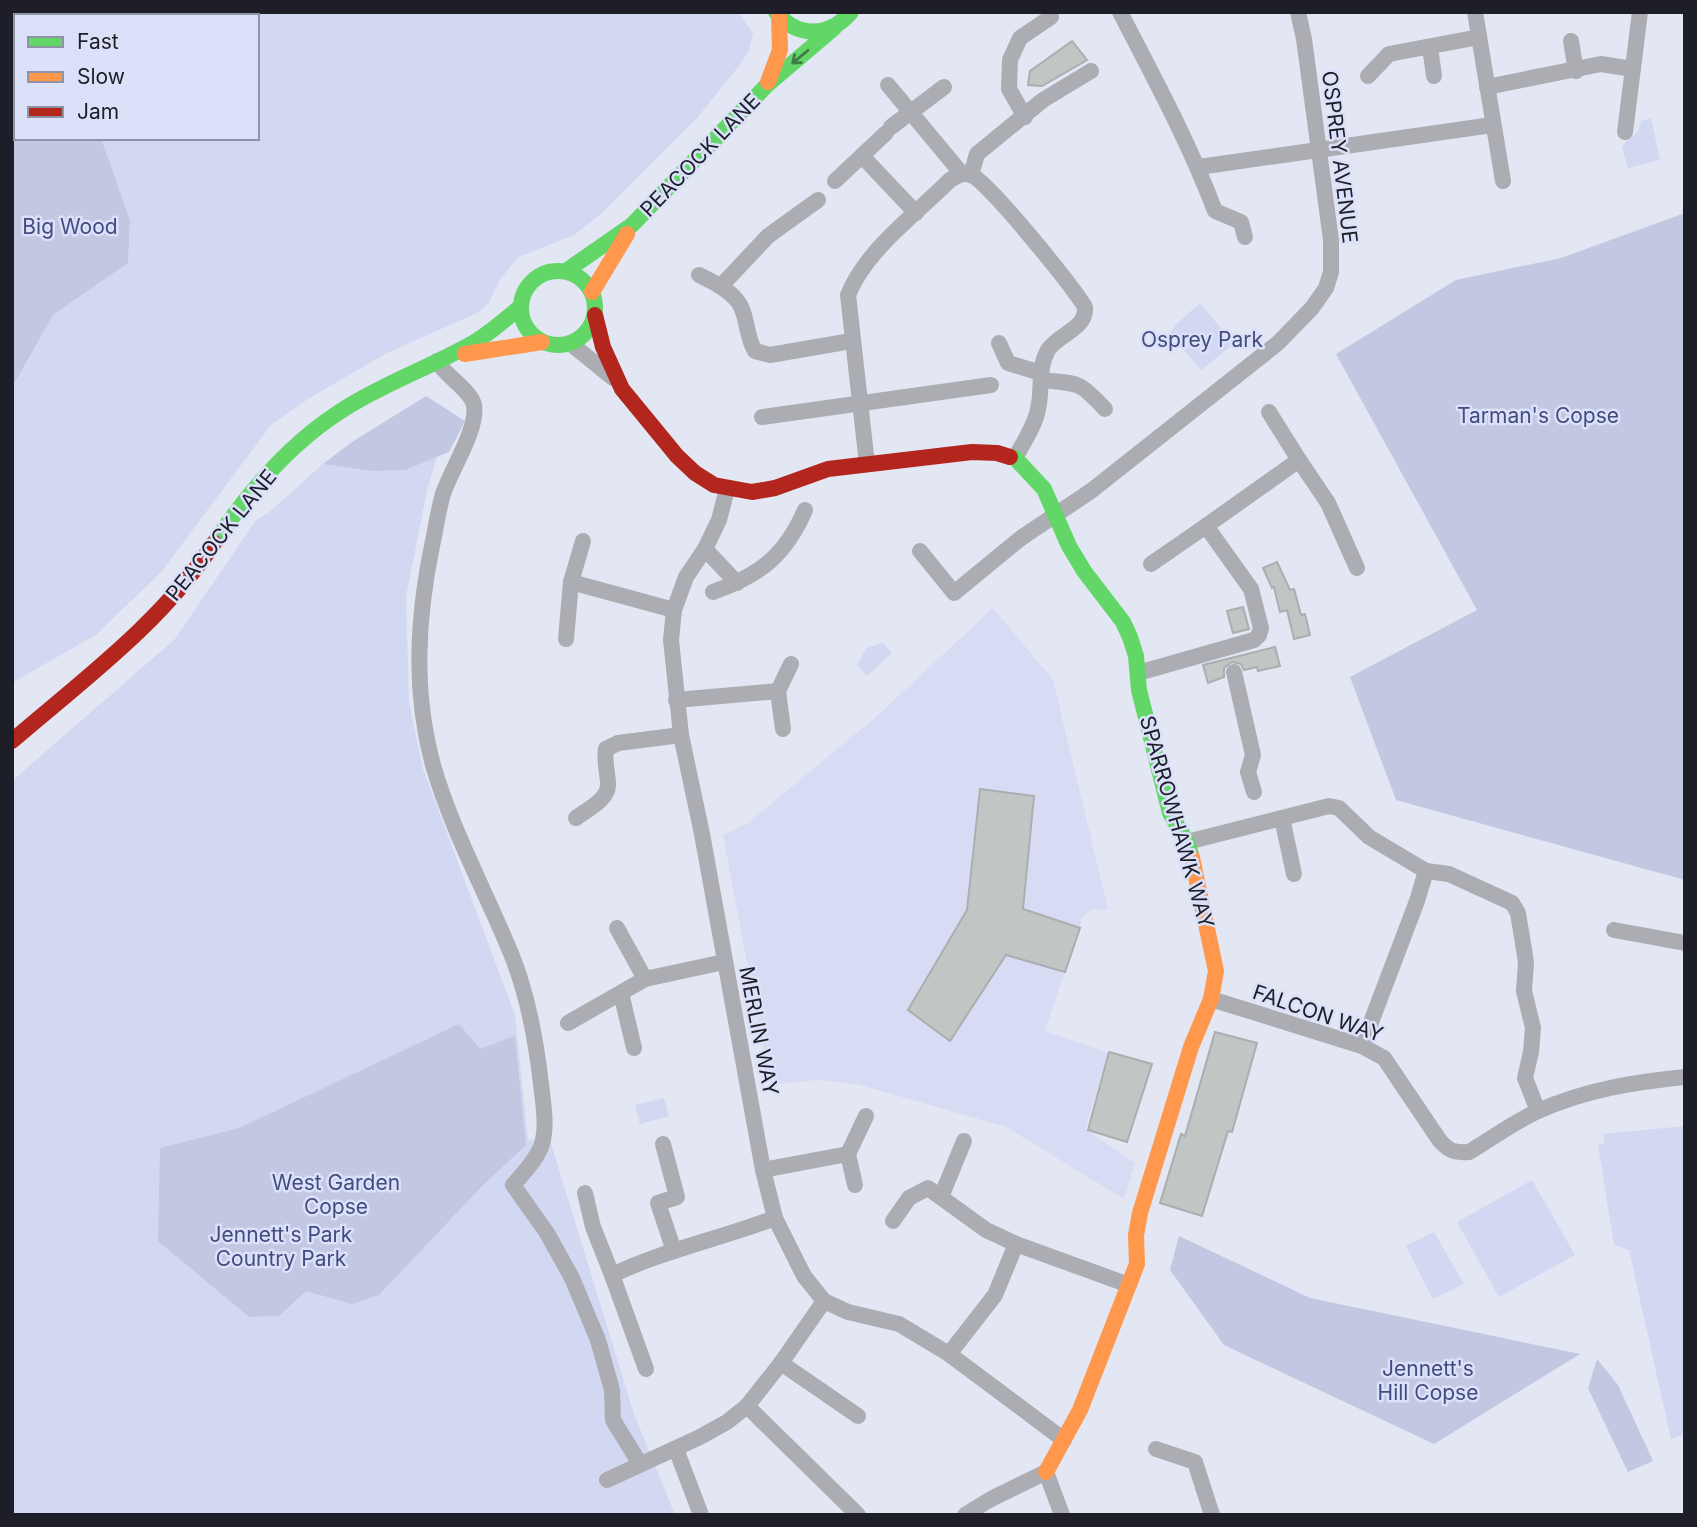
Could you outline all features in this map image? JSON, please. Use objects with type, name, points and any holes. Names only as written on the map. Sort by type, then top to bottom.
[{"type":"street","name":"PEACOCK LANE","points":[[566,271],[632,225],[767,85],[851,12]]},
{"type":"street","points":[[1120,12],[1171,108],[1199,167],[1215,211],[1241,222],[1245,237]]},
{"type":"street","name":"OSPREY AVENUE","points":[[920,551],[954,593],[1021,538],[1091,491],[1278,342],[1320,298],[1331,272],[1332,257],[1304,39],[1298,12]]},
{"type":"street","points":[[1475,12],[1503,181]]},
{"type":"street","points":[[1625,132],[1640,12]]},
{"type":"street","name":"PEACOCK LANE","points":[[767,85],[780,50],[777,15]]},
{"type":"street","points":[[777,15],[786,24],[801,31],[818,32],[834,28]]},
{"type":"street","points":[[1025,117],[1009,89],[1010,60],[1020,38],[1051,17]]},
{"type":"street","points":[[1368,76],[1389,54],[1479,37]]},
{"type":"street","points":[[1571,41],[1576,71]]},
{"type":"street","points":[[1430,47],[1434,76]]},
{"type":"street","points":[[1487,87],[1601,64],[1633,69]]},
{"type":"street","points":[[867,464],[848,295],[855,278],[870,258],[950,180],[967,174],[977,154],[1043,100],[1091,71]]},
{"type":"street","points":[[570,343],[618,382],[677,456],[695,473],[714,485],[727,489],[752,492],[775,488],[828,469],[972,452],[997,453],[1015,458],[1038,410],[1042,363],[1051,346],[1086,316],[1085,307],[1008,210],[967,174],[888,85]]},
{"type":"street","points":[[835,181],[911,111],[944,87]]},
{"type":"street","points":[[1199,167],[1492,125]]},
{"type":"street","points":[[862,156],[916,213]]},
{"type":"street","points":[[721,286],[768,236],[818,200]]},
{"type":"street","name":"PEACOCK LANE","points":[[592,292],[632,225]]},
{"type":"street","points":[[595,315],[586,332],[570,343],[551,345],[542,342],[526,327],[520,307],[522,296],[535,278],[544,273],[566,271],[585,283],[592,292],[603,347],[618,382]]},
{"type":"street","points":[[699,275],[721,286],[742,306],[749,342],[755,351],[770,355],[852,341]]},
{"type":"street","name":"PEACOCK LANE","points":[[12,741],[151,620],[193,574],[247,498],[290,452],[321,424],[370,393],[442,359],[501,326],[520,307]]},
{"type":"street","name":"PEACOCK LANE","points":[[442,359],[542,342]]},
{"type":"street","points":[[999,343],[1008,363],[1041,377],[1078,384],[1086,388],[1105,410]]},
{"type":"street","points":[[442,359],[442,369],[471,397],[474,409],[470,430],[444,493],[423,588],[419,683],[425,729],[444,799],[512,957],[525,994],[538,1060],[545,1121],[541,1145],[535,1159],[513,1185],[547,1233],[572,1278],[598,1340],[612,1390],[613,1420],[637,1459]]},
{"type":"street","points":[[762,417],[991,384]]},
{"type":"street","points":[[1269,412],[1328,503],[1357,568]]},
{"type":"street","name":"SPARROWHAWK WAY","points":[[1015,458],[1044,489],[1054,515],[1084,571],[1123,622],[1136,656],[1145,715],[1170,813],[1187,842],[1216,971],[1211,999],[1191,1047],[1140,1213],[1136,1235],[1137,1264],[1080,1410],[1046,1472]]},
{"type":"street","points":[[1151,564],[1299,460]]},
{"type":"street","name":"MERLIN WAY","points":[[727,489],[719,520],[705,549],[686,577],[674,610],[671,640],[676,700],[763,1170],[775,1218],[804,1276],[824,1301]]},
{"type":"street","points":[[713,592],[737,583],[773,560],[794,534],[805,510]]},
{"type":"street","points":[[1138,673],[1231,659],[1259,635],[1261,628],[1251,589],[1206,526]]},
{"type":"street","points":[[566,639],[571,582],[583,541]]},
{"type":"street","points":[[705,549],[737,583]]},
{"type":"street","points":[[571,582],[674,610]]},
{"type":"street","points":[[1231,659],[1253,755],[1248,772],[1254,792]]},
{"type":"street","points":[[783,729],[778,691],[791,664]]},
{"type":"street","points":[[676,700],[778,691]]},
{"type":"street","points":[[576,818],[606,794],[609,786],[606,748],[618,743],[681,735]]},
{"type":"street","points":[[1187,842],[1329,806],[1339,808],[1369,837],[1426,871],[1448,874],[1512,903],[1518,913],[1526,962],[1524,991],[1533,1028],[1525,1078],[1538,1111]]},
{"type":"street","points":[[1282,818],[1294,874]]},
{"type":"street","points":[[1362,1046],[1426,871]]},
{"type":"street","points":[[617,928],[645,979]]},
{"type":"street","points":[[1614,930],[1685,943]]},
{"type":"street","points":[[568,1023],[645,979],[724,962]]},
{"type":"street","points":[[621,993],[634,1048]]},
{"type":"street","name":"FALCON WAY","points":[[1211,999],[1362,1046],[1384,1058],[1448,1151],[1469,1152],[1538,1111],[1582,1094],[1615,1085],[1685,1076]]},
{"type":"street","points":[[855,1185],[848,1154],[866,1116]]},
{"type":"street","points":[[941,1197],[964,1141]]},
{"type":"street","points":[[663,1144],[677,1197],[658,1203],[674,1251]]},
{"type":"street","points":[[763,1170],[848,1154]]},
{"type":"street","points":[[893,1221],[909,1198],[928,1188],[986,1230],[1016,1244],[1129,1285]]},
{"type":"street","points":[[585,1193],[593,1227],[618,1272],[646,1369]]},
{"type":"street","points":[[618,1272],[775,1218]]},
{"type":"street","points":[[949,1354],[995,1294],[1016,1244]]},
{"type":"street","points":[[607,1480],[676,1450],[727,1422],[747,1406],[782,1363],[824,1301],[848,1312],[899,1324],[949,1354],[1064,1440]]},
{"type":"street","points":[[782,1363],[858,1416]]},
{"type":"street","points":[[747,1406],[858,1515]]},
{"type":"street","points":[[676,1450],[701,1515]]},
{"type":"street","points":[[1156,1450],[1195,1462],[1212,1515]]},
{"type":"street","points":[[965,1515],[1046,1472],[1062,1515]]},
{"type":"shaded area","points":[[993,608],[1053,680],[1108,909],[1091,910],[1083,916],[1045,1031],[1108,1053],[1085,1129],[1135,1163],[1124,1199],[1006,1127],[857,1084],[817,1080],[770,1085],[723,835],[748,823],[877,716]]},
{"type":"green space","points":[[733,12],[740,15],[753,33],[749,50],[739,66],[696,119],[601,214],[574,235],[518,257],[499,281],[489,303],[479,312],[385,354],[308,399],[271,425],[162,571],[97,634],[12,683],[12,389],[53,315],[128,263],[130,220],[102,140],[259,140],[259,14],[56,14]]},
{"type":"green space","name":"Big Wood","points":[[14,89],[14,140],[102,140],[130,220],[128,263],[53,315],[12,388]]},
{"type":"green space","points":[[1651,118],[1660,160],[1628,168],[1622,147],[1638,132],[1641,121]]},
{"type":"green space","name":"Tarman's Copse","points":[[1685,213],[1685,880],[1396,800],[1350,677],[1477,610],[1336,354],[1456,280],[1561,258]]},
{"type":"green space","name":"Osprey Park","points":[[1200,303],[1234,344],[1201,370],[1170,334],[1174,326]]},
{"type":"green space","points":[[426,396],[465,421],[449,452],[405,470],[373,471],[323,464],[352,442]]},
{"type":"green space","name":"Jennett's Park Country Park","points":[[446,428],[427,490],[406,597],[409,703],[423,769],[515,1015],[528,1140],[549,1137],[634,1414],[675,1515],[12,1515],[12,781],[175,639],[256,520],[268,513],[323,464],[347,467]]},
{"type":"green space","points":[[883,643],[892,653],[867,676],[857,664],[867,648]]},
{"type":"green space","name":"West Garden Copse","points":[[459,1024],[480,1049],[515,1036],[526,1145],[483,1185],[379,1295],[352,1304],[306,1291],[279,1316],[249,1317],[158,1241],[160,1148],[239,1128]]},
{"type":"green space","points":[[664,1098],[669,1116],[640,1124],[635,1105]]},
{"type":"green space","points":[[1685,1126],[1685,1434],[1671,1439],[1629,1250],[1614,1245],[1598,1145],[1605,1143],[1603,1134]]},
{"type":"green space","points":[[1532,1180],[1575,1255],[1499,1297],[1457,1222]]},
{"type":"green space","points":[[1434,1232],[1464,1284],[1433,1299],[1406,1246]]},
{"type":"green space","name":"Jennett's Hill Copse","points":[[1179,1236],[1310,1298],[1580,1354],[1434,1444],[1224,1345],[1170,1270]]},
{"type":"green space","points":[[1597,1359],[1618,1385],[1653,1461],[1628,1472],[1588,1388]]},
{"type":"building","points":[[1072,41],[1087,60],[1042,86],[1028,85],[1030,71]]},
{"type":"building","points":[[1277,562],[1290,590],[1294,589],[1301,615],[1305,614],[1310,635],[1294,639],[1287,610],[1280,612],[1274,587],[1272,588],[1263,568]]},
{"type":"building","points":[[1243,607],[1249,629],[1233,633],[1227,611]]},
{"type":"building","points":[[1275,647],[1280,666],[1258,671],[1257,667],[1244,670],[1241,664],[1232,662],[1224,668],[1224,677],[1208,683],[1203,665]]},
{"type":"building","points":[[980,789],[1034,796],[1023,909],[1080,928],[1065,972],[1006,955],[950,1041],[908,1010],[967,910]]},
{"type":"building","points":[[1215,1032],[1257,1043],[1232,1132],[1228,1131],[1202,1216],[1160,1203],[1181,1134],[1185,1136]]},
{"type":"building","points":[[1109,1052],[1152,1064],[1127,1142],[1088,1130]]},
{"type":"traffic: fast","points":[[776,12],[793,27],[813,32],[833,27],[851,12]]},
{"type":"traffic: fast","points":[[566,271],[632,225],[767,85],[834,28]]},
{"type":"traffic: fast","points":[[551,271],[565,271],[579,277],[589,287],[595,308],[589,329],[579,339],[565,345],[551,345],[537,339],[527,329],[521,315],[521,301],[527,287],[537,277],[551,271]]},
{"type":"traffic: fast","points":[[214,543],[272,469],[325,422],[376,391],[473,343],[520,307]]},
{"type":"traffic: fast","points":[[1010,457],[1015,458],[1044,489],[1069,546],[1084,571],[1123,622],[1130,637],[1136,656],[1139,690],[1170,813],[1187,842],[1192,858]]},
{"type":"traffic: slow","points":[[768,82],[780,50],[779,17]]},
{"type":"traffic: slow","points":[[592,292],[627,234]]},
{"type":"traffic: slow","points":[[465,354],[542,342]]},
{"type":"traffic: slow","points":[[1046,1472],[1080,1410],[1137,1264],[1136,1235],[1140,1213],[1191,1047],[1211,999],[1216,971],[1192,858]]},
{"type":"traffic: jam","points":[[595,315],[603,347],[622,389],[677,456],[695,473],[714,485],[752,492],[775,488],[828,469],[972,452],[997,453],[1010,457]]},
{"type":"traffic: jam","points":[[12,741],[146,624],[193,572],[214,543]]}]
